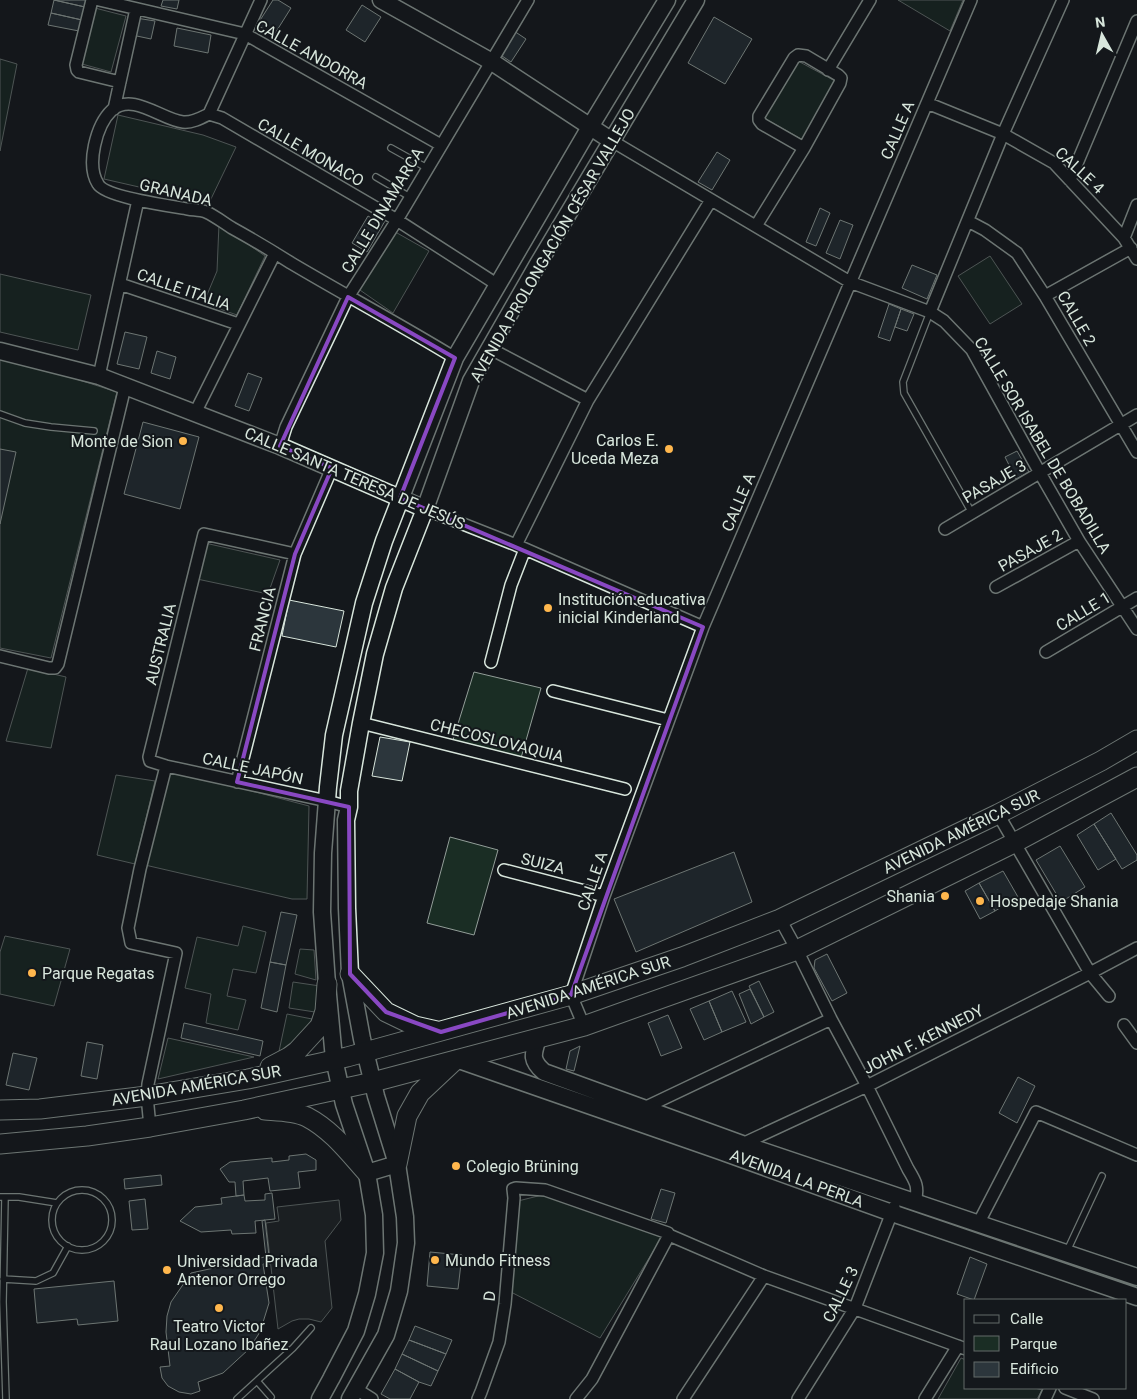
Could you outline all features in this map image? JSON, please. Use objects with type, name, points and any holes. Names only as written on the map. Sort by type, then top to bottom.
[{"type":"main road","points":[[381,0],[492,62],[612,141]]},
{"type":"main road","name":"AVENIDA PROLONGACIÓN CÉSAR VALLEJO","points":[[320,1399],[356,1331],[367,1294],[375,1253],[374,1215],[367,1173],[340,1090],[334,1059],[322,912],[322,853],[334,735],[364,603],[384,541],[455,358],[590,127],[667,0]]},
{"type":"main road","name":"AVENIDA PROLONGACIÓN CÉSAR VALLEJO","points":[[353,1394],[386,1335],[399,1291],[406,1243],[405,1216],[397,1164],[365,1052],[350,974],[346,820],[349,807],[349,791],[375,654],[394,588],[472,381],[538,264],[696,0]]},
{"type":"main road","name":"CALLE SANTA TERESA DE JESÚS","points":[[0,351],[99,376],[280,446],[425,508]]},
{"type":"main road","name":"AVENIDA AMÉRICA SUR","points":[[0,1110],[40,1109],[147,1096],[248,1079],[365,1052],[571,995],[682,958],[780,919],[998,814],[1101,761],[1137,740]]},
{"type":"main road","name":"AVENIDA AMÉRICA SUR","points":[[0,1144],[86,1136],[150,1127],[244,1110],[373,1082],[584,1026],[797,950],[1014,843],[1137,777]]},
{"type":"main road","points":[[350,974],[386,1012],[416,1026],[441,1032]]},
{"type":"main road","points":[[248,1079],[297,1052],[320,1026],[327,984]]},
{"type":"main road","name":"AVENIDA LA PERLA","points":[[538,1038],[533,1054],[536,1065],[544,1072],[742,1144],[1137,1276]]},
{"type":"main road","points":[[244,1110],[288,1112],[308,1117],[333,1135],[367,1173],[397,1164],[408,1116],[420,1093],[456,1059]]},
{"type":"main road","name":"AVENIDA LA PERLA","points":[[456,1059],[892,1213],[1137,1297]]},
{"type":"street","points":[[92,0],[76,65],[77,70],[120,82]]},
{"type":"street","name":"CALLE ANDORRA","points":[[99,0],[245,34],[441,145]]},
{"type":"street","points":[[114,108],[124,104],[143,106],[183,122],[193,121],[209,114],[261,0]]},
{"type":"street","name":"CALLE DINAMARCA","points":[[280,446],[286,427],[348,296],[397,220],[528,0]]},
{"type":"street","points":[[828,70],[870,0]]},
{"type":"street","name":"CALLE A","points":[[571,995],[604,896],[702,627],[970,0]]},
{"type":"street","points":[[930,312],[1004,134],[1063,0]]},
{"type":"street","points":[[114,108],[136,8]]},
{"type":"street","points":[[1070,180],[1137,22]]},
{"type":"street","points":[[756,226],[804,148],[840,83],[841,78],[806,56],[798,55],[794,58],[759,116],[759,120],[762,124],[804,148]]},
{"type":"street","name":"CALLE 4","points":[[927,103],[1004,134],[1054,164],[1124,238],[1137,259]]},
{"type":"street","name":"GRANADA","points":[[114,108],[106,117],[99,130],[95,145],[94,171],[98,185],[106,191],[138,200],[206,212],[455,358]]},
{"type":"street","name":"CALLE MONACO","points":[[209,114],[222,118],[397,220],[498,285]]},
{"type":"street","name":"CALLE SOR ISABEL DE BOBADILLA","points":[[612,141],[850,282],[930,312],[944,321],[972,350],[1079,540],[1137,630]]},
{"type":"street","points":[[99,376],[138,200]]},
{"type":"street","points":[[490,662],[521,547],[588,400],[711,200]]},
{"type":"street","points":[[1124,238],[1137,205]]},
{"type":"street","name":"CALLE 2","points":[[968,221],[985,230],[1017,253],[1045,296],[1137,452]]},
{"type":"street","points":[[1045,296],[1130,248]]},
{"type":"street","points":[[194,413],[275,253]]},
{"type":"street","name":"CALLE ITALIA","points":[[120,284],[238,324]]},
{"type":"street","points":[[490,348],[588,400]]},
{"type":"street","points":[[0,656],[49,668],[54,668],[58,664],[125,387]]},
{"type":"street","name":"PASAJE 3","points":[[945,529],[1137,415]]},
{"type":"street","name":"FRANCIA","points":[[237,782],[295,554],[332,468]]},
{"type":"street","name":"CALLE SANTA TERESA DE JESÚS","points":[[425,508],[521,547],[702,627]]},
{"type":"street","name":"AUSTRALIA","points":[[150,761],[149,757],[204,534],[295,554]]},
{"type":"street","name":"PASAJE 2","points":[[996,587],[1079,540]]},
{"type":"street","name":"CALLE 1","points":[[1046,652],[1137,598]]},
{"type":"street","points":[[553,691],[668,720]]},
{"type":"street","name":"CHECOSLOVAQUIA","points":[[361,723],[625,789]]},
{"type":"street","name":"CALLE JAPÓN","points":[[150,761],[349,807]]},
{"type":"street","points":[[150,1127],[147,1096],[148,1084],[176,953],[131,943],[128,928],[140,869],[166,766]]},
{"type":"street","points":[[998,814],[1090,973],[1109,996]]},
{"type":"street","name":"SUIZA","points":[[504,870],[604,896]]},
{"type":"street","points":[[780,919],[915,1180],[918,1192],[915,1203]]},
{"type":"street","name":"JOHN F. KENNEDY","points":[[720,1151],[742,1144],[867,1086],[1137,948]]},
{"type":"street","points":[[571,995],[584,1026]]},
{"type":"street","points":[[644,1108],[831,1019]]},
{"type":"street","points":[[1124,1025],[1137,1043]]},
{"type":"street","points":[[978,1224],[1036,1112],[1137,1155]]},
{"type":"street","name":"D","points":[[478,1399],[499,1342],[505,1304],[514,1189],[545,1190],[668,1233],[669,1235]]},
{"type":"street","name":"CALLE 3","points":[[798,1399],[854,1308],[898,1197]]},
{"type":"street","points":[[576,1399],[592,1379],[669,1235],[764,1276],[962,1347],[925,1399]]},
{"type":"street","points":[[683,1399],[764,1276]]},
{"type":"street","points":[[1068,1389],[1094,1399]]},
{"type":"street","points":[[353,1394],[372,1399]]},
{"type":"lane","points":[[391,148],[428,168]]},
{"type":"lane","points":[[376,177],[410,197]]},
{"type":"lane","points":[[930,312],[903,382],[904,393],[972,513]]},
{"type":"lane","points":[[0,414],[25,423],[94,431]]},
{"type":"lane","points":[[1066,1253],[1102,1176]]},
{"type":"lane","points":[[80,1190],[93,1191],[103,1198],[110,1208],[112,1220],[110,1232],[102,1242],[92,1248],[80,1249],[68,1246],[58,1238],[53,1227],[52,1214],[57,1203],[67,1194],[80,1190]]},
{"type":"lane","points":[[6,1399],[2,1302],[4,1279],[2,1197],[19,1197],[57,1203]]},
{"type":"lane","points":[[4,1279],[36,1281],[53,1273],[68,1246]]},
{"type":"lane","points":[[237,1399],[293,1348],[311,1328]]},
{"type":"lane","points":[[257,1381],[271,1397]]},
{"type":"highlighted area","points":[[348,297],[455,358],[400,498],[703,627],[571,995],[441,1032],[386,1012],[350,974],[349,807],[237,782],[295,554],[332,468],[280,446]]},
{"type":"green space","points":[[898,0],[963,0],[950,31]]},
{"type":"green space","points":[[95,8],[126,16],[111,72],[82,64]]},
{"type":"green space","points":[[0,59],[17,64],[0,151]]},
{"type":"green space","points":[[798,61],[835,81],[803,140],[764,118]]},
{"type":"green space","points":[[118,115],[203,135],[236,147],[209,203],[104,179]]},
{"type":"green space","points":[[219,224],[265,256],[237,315],[204,302],[217,271]]},
{"type":"green space","points":[[390,229],[429,251],[393,313],[357,288]]},
{"type":"green space","points":[[990,256],[1022,304],[990,324],[958,276]]},
{"type":"green space","points":[[0,274],[91,295],[78,350],[0,332]]},
{"type":"green space","points":[[0,359],[73,378],[117,392],[51,658],[0,648]]},
{"type":"green space","points":[[205,543],[280,560],[268,594],[197,579]]},
{"type":"green space","points":[[28,668],[66,677],[51,748],[6,741]]},
{"type":"green space","points":[[474,672],[541,688],[521,758],[453,740]]},
{"type":"green space","points":[[168,769],[309,806],[307,899],[292,899],[145,865]]},
{"type":"green space","points":[[116,775],[155,781],[135,864],[97,855]]},
{"type":"green space","points":[[450,837],[498,850],[474,935],[427,923]]},
{"type":"green space","points":[[243,926],[266,932],[256,973],[233,969],[227,996],[246,1000],[238,1030],[206,1023],[211,994],[185,988],[197,937],[238,946]]},
{"type":"green space","name":"Parque Regatas","points":[[5,936],[70,949],[54,1006],[0,994],[0,952]]},
{"type":"green space","points":[[300,949],[314,950],[316,980],[295,974]]},
{"type":"green space","points":[[293,982],[320,986],[315,1012],[289,1008]]},
{"type":"green space","points":[[287,1014],[312,1019],[304,1034],[278,1056]]},
{"type":"green space","points":[[168,1038],[254,1057],[158,1079]]},
{"type":"green space","points":[[542,1195],[662,1237],[600,1338],[509,1291],[518,1201]]},
{"type":"green space","points":[[961,1358],[964,1359],[964,1389],[1042,1390],[1037,1399],[938,1399]]},
{"type":"shaded area","points":[[339,1200],[341,1220],[325,1241],[332,1308],[321,1322],[299,1319],[278,1329],[266,1223],[279,1221],[277,1207]]},
{"type":"building","points":[[54,0],[86,0],[85,7]]},
{"type":"building","points":[[54,0],[85,7],[82,20],[51,13]]},
{"type":"building","points":[[163,0],[179,0],[177,9],[161,6]]},
{"type":"building","points":[[273,0],[278,0],[291,8],[274,35],[257,25]]},
{"type":"building","points":[[362,5],[381,17],[365,42],[346,30]]},
{"type":"building","points":[[51,13],[82,20],[79,31],[48,25]]},
{"type":"building","points":[[714,17],[752,39],[725,84],[688,63]]},
{"type":"building","points":[[136,18],[155,21],[151,39],[132,35]]},
{"type":"building","points":[[177,28],[211,35],[208,53],[174,46]]},
{"type":"building","points":[[514,31],[526,39],[511,62],[499,54]]},
{"type":"building","points":[[717,152],[730,160],[712,190],[698,182]]},
{"type":"building","points":[[820,208],[830,213],[816,246],[806,242]]},
{"type":"building","points":[[375,215],[385,221],[367,252],[352,243],[368,216],[373,219]]},
{"type":"building","points":[[840,220],[853,225],[840,259],[826,253]]},
{"type":"building","points":[[912,265],[937,275],[927,299],[902,288]]},
{"type":"building","points":[[889,304],[901,309],[890,341],[878,337]]},
{"type":"building","points":[[901,309],[914,314],[907,331],[895,327]]},
{"type":"building","points":[[125,332],[147,337],[139,369],[117,364]]},
{"type":"building","points":[[157,351],[176,357],[170,379],[151,373]]},
{"type":"building","points":[[248,373],[262,378],[249,411],[235,406]]},
{"type":"building","points":[[143,422],[199,437],[180,509],[124,494]]},
{"type":"building","points":[[0,449],[16,452],[0,524]]},
{"type":"building","points":[[1017,451],[1029,472],[1016,479],[1005,457]]},
{"type":"building","points":[[289,600],[344,611],[336,647],[282,636]]},
{"type":"building","points":[[380,737],[410,742],[402,781],[372,776]]},
{"type":"building","points":[[1111,813],[1137,855],[1137,860],[1122,869],[1094,824]]},
{"type":"building","points":[[1094,824],[1116,859],[1098,870],[1077,835]]},
{"type":"building","points":[[1060,846],[1085,887],[1061,902],[1036,860]]},
{"type":"building","points":[[734,852],[752,902],[636,952],[614,899]]},
{"type":"building","points":[[1003,871],[1018,897],[995,911],[979,883]]},
{"type":"building","name":"Hospedaje Shania","points":[[979,883],[995,911],[980,919],[965,891]]},
{"type":"building","points":[[281,912],[297,915],[286,965],[270,962]]},
{"type":"building","points":[[827,954],[847,993],[832,1001],[814,968],[815,960]]},
{"type":"building","points":[[270,962],[286,965],[277,1012],[261,1008]]},
{"type":"building","points":[[759,981],[774,1012],[764,1017],[749,986]]},
{"type":"building","points":[[750,989],[764,1017],[751,1024],[739,994]]},
{"type":"building","points":[[732,991],[746,1022],[722,1032],[709,1001]]},
{"type":"building","points":[[709,1001],[722,1032],[704,1040],[690,1009]]},
{"type":"building","points":[[668,1015],[682,1048],[661,1056],[648,1023]]},
{"type":"building","points":[[184,1023],[263,1041],[260,1056],[181,1038]]},
{"type":"building","points":[[87,1042],[103,1045],[97,1079],[81,1076]]},
{"type":"building","points":[[580,1046],[574,1071],[566,1069],[570,1051]]},
{"type":"building","points":[[13,1053],[37,1058],[29,1090],[6,1085]]},
{"type":"building","points":[[1018,1077],[1035,1086],[1017,1123],[999,1113]]},
{"type":"building","points":[[306,1154],[316,1160],[316,1170],[298,1172],[300,1188],[270,1191],[268,1178],[243,1181],[244,1195],[236,1196],[235,1182],[229,1182],[220,1169],[230,1162],[272,1158],[272,1162],[289,1160],[289,1156]]},
{"type":"building","points":[[161,1175],[162,1185],[125,1189],[124,1179]]},
{"type":"building","points":[[661,1189],[675,1193],[666,1223],[651,1219]]},
{"type":"building","points":[[272,1193],[275,1219],[255,1221],[256,1233],[232,1234],[231,1230],[201,1232],[180,1221],[195,1207],[222,1204],[221,1198],[244,1195],[245,1201],[265,1200],[265,1194]]},
{"type":"building","points":[[145,1199],[148,1229],[132,1230],[129,1201]]},
{"type":"building","points":[[265,1220],[269,1256],[266,1257],[262,1221]]},
{"type":"building","points":[[430,1252],[462,1255],[458,1289],[427,1286]]},
{"type":"building","points":[[269,1256],[270,1264],[263,1264],[269,1303],[260,1332],[249,1349],[223,1373],[198,1382],[200,1391],[191,1394],[179,1392],[168,1386],[162,1378],[160,1367],[170,1366],[166,1332],[167,1316],[171,1302],[191,1273]]},
{"type":"building","points":[[970,1257],[987,1264],[974,1299],[957,1294]]},
{"type":"building","points":[[114,1281],[118,1321],[78,1325],[77,1319],[37,1323],[34,1289]]},
{"type":"building","points":[[415,1326],[452,1340],[446,1354],[409,1340]]},
{"type":"building","points":[[409,1340],[446,1354],[438,1371],[402,1354]]},
{"type":"building","points":[[402,1354],[438,1371],[431,1386],[419,1382],[395,1369]]},
{"type":"building","points":[[395,1369],[419,1382],[410,1399],[390,1399],[381,1394]]},
{"type":"place","name":"Monte de Sion","points":[[183,441]]},
{"type":"place","name":"Carlos E. Uceda Meza","points":[[669,449]]},
{"type":"place","name":"Institución educativa inicial Kinderland","points":[[548,608]]},
{"type":"place","name":"Shania","points":[[945,896]]},
{"type":"place","name":"Hospedaje Shania","points":[[980,901]]},
{"type":"place","name":"Parque Regatas","points":[[32,973]]},
{"type":"place","name":"Colegio Brüning","points":[[456,1166]]},
{"type":"place","name":"Mundo Fitness","points":[[435,1260]]},
{"type":"place","name":"Universidad Privada Antenor Orrego","points":[[167,1270]]},
{"type":"place","name":"Teatro Victor Raul Lozano Ibañez","points":[[219,1308]]}]
